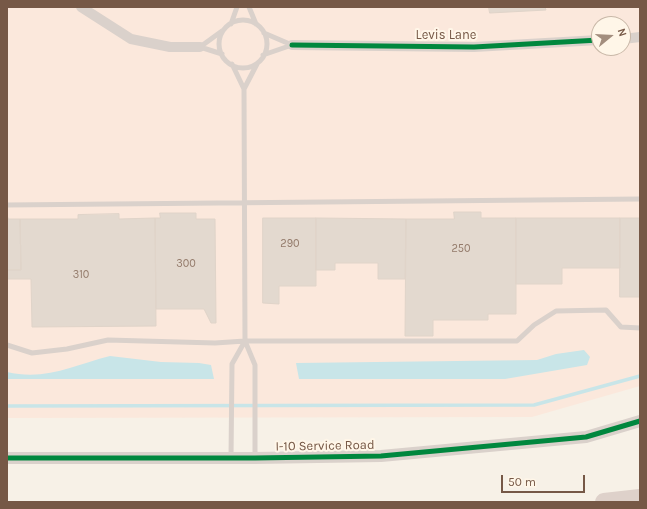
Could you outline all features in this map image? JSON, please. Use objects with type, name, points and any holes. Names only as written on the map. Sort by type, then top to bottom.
[{"type":"highway","points":[[604,502],[640,498]]},
{"type":"street","points":[[81,7],[131,40],[170,47],[200,47]]},
{"type":"street","name":"Levis Lane","points":[[292,45],[474,47],[591,40]]},
{"type":"street","name":"I-10 Service Road","points":[[7,458],[255,458],[381,456],[586,437],[640,421]]},
{"type":"lane","points":[[231,24],[237,7]]},
{"type":"lane","points":[[249,7],[256,24],[264,33],[292,45]]},
{"type":"lane","points":[[200,47],[231,24],[242,20],[256,24]]},
{"type":"lane","points":[[222,54],[220,41],[225,29]]},
{"type":"lane","points":[[264,33],[267,46],[264,56]]},
{"type":"lane","points":[[244,90],[257,63],[264,56],[292,45]]},
{"type":"lane","points":[[200,47],[222,54],[232,64],[244,90],[245,341],[255,366],[255,458]]},
{"type":"lane","points":[[232,64],[245,67],[257,63]]},
{"type":"lane","points":[[7,205],[640,199]]},
{"type":"lane","points":[[7,345],[32,353],[67,349],[108,340],[215,343],[245,341],[517,341],[534,325],[556,311],[606,310],[622,327],[640,328]]},
{"type":"lane","points":[[231,458],[232,364],[245,341]]},
{"type":"shaded area","points":[[7,7],[640,7],[640,386],[532,417],[7,418]]},
{"type":"water","points":[[584,350],[590,357],[587,365],[505,379],[299,379],[296,363],[537,360],[556,354]]},
{"type":"water","points":[[110,356],[161,362],[199,363],[211,365],[214,379],[7,379],[7,372],[34,375],[60,371]]},
{"type":"building","points":[[489,7],[545,7],[546,10],[490,13]]},
{"type":"building","points":[[454,212],[481,212],[481,218],[516,218],[516,314],[488,314],[488,320],[433,320],[433,336],[405,336],[406,219],[454,219]]},
{"type":"building","points":[[160,213],[196,213],[196,219],[215,219],[216,323],[211,323],[204,309],[156,309],[155,218],[160,218]]},
{"type":"building","points":[[7,214],[8,219],[20,219],[21,270],[7,270]]},
{"type":"building","points":[[119,214],[119,219],[155,218],[156,326],[32,327],[31,279],[7,279],[7,270],[21,270],[20,219],[78,219],[78,215]]},
{"type":"building","points":[[263,218],[316,218],[316,286],[279,286],[279,304],[263,303]]},
{"type":"building","points":[[316,218],[406,219],[405,279],[378,279],[378,263],[335,263],[335,270],[316,270]]},
{"type":"building","points":[[516,218],[620,218],[620,268],[562,268],[562,284],[516,284]]},
{"type":"building","points":[[620,218],[640,218],[640,297],[620,297]]},
{"type":"waterway","points":[[7,406],[534,405],[640,376]]},
{"type":"cycle path","points":[[292,45],[474,47],[591,40]]},
{"type":"cycle path","points":[[7,458],[255,458],[381,456],[586,437],[640,421]]}]
